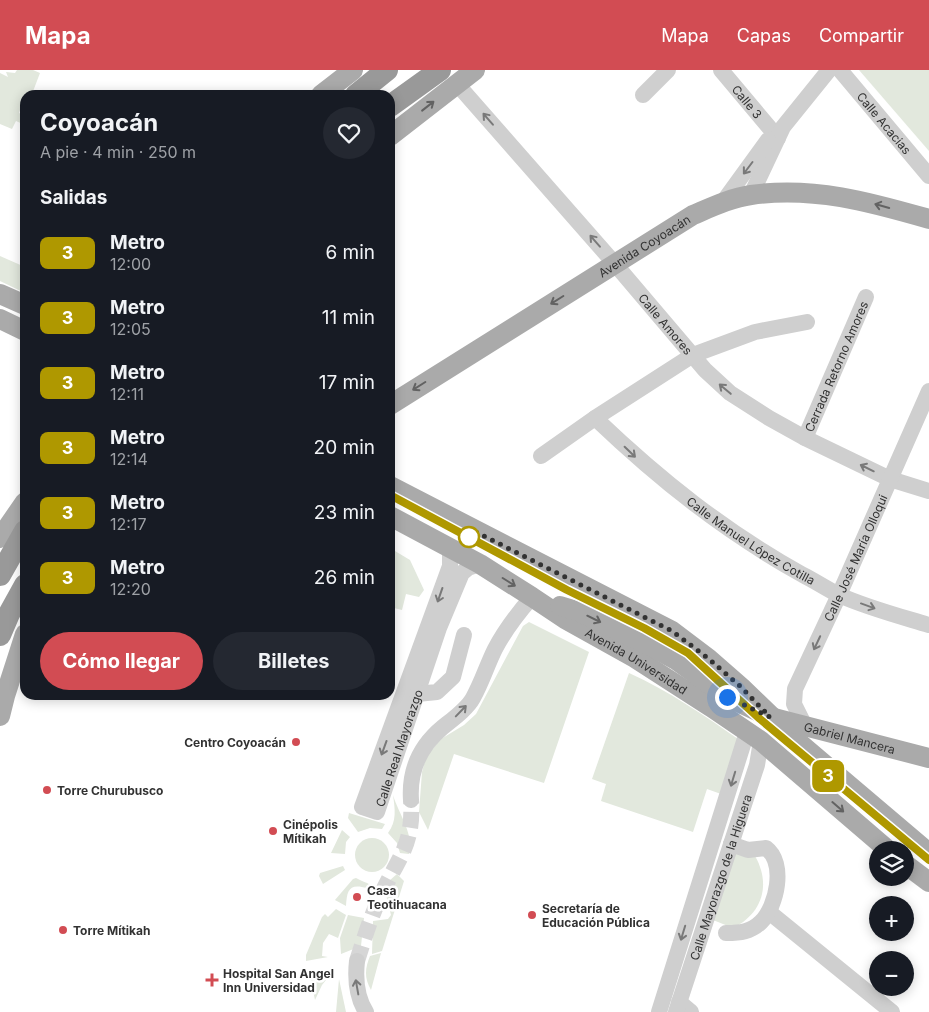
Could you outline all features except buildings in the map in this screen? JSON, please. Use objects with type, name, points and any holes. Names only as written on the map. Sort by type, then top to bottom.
[{"type":"highway","points":[[362,90],[387,70]]},
{"type":"highway","points":[[395,104],[448,77]]},
{"type":"highway","points":[[0,575],[20,540]]},
{"type":"highway","points":[[0,635],[20,594]]},
{"type":"main road","points":[[327,90],[353,70]]},
{"type":"main road","points":[[395,131],[448,77],[475,70]]},
{"type":"main road","name":"Avenida Coyoacán","points":[[395,402],[693,214],[723,202],[751,195],[817,193],[844,196],[929,219]]},
{"type":"main road","points":[[0,294],[20,303]]},
{"type":"main road","points":[[0,319],[20,329]]},
{"type":"main road","points":[[395,489],[672,631],[709,659],[741,687],[770,717]]},
{"type":"main road","points":[[0,538],[20,509]]},
{"type":"main road","name":"Avenida Universidad","points":[[395,519],[480,564],[532,596],[564,619],[636,658],[754,737],[877,841]]},
{"type":"main road","points":[[532,596],[580,612],[654,648],[676,660],[727,697],[802,734],[929,853]]},
{"type":"main road","points":[[0,604],[20,598]]},
{"type":"main road","points":[[0,629],[20,623]]},
{"type":"main road","points":[[0,716],[4,696],[20,649]]},
{"type":"main road","points":[[0,716],[20,682]]},
{"type":"main road","name":"Gabriel Mancera","points":[[754,737],[788,740],[802,734],[929,758]]},
{"type":"main road","points":[[914,871],[929,882]]},
{"type":"street","points":[[643,95],[668,70]]},
{"type":"street","name":"Calle 3","points":[[722,70],[778,133]]},
{"type":"street","points":[[723,202],[829,70]]},
{"type":"street","name":"Calle Acacias","points":[[840,70],[929,176]]},
{"type":"street","name":"Calle Amores","points":[[448,77],[615,264],[711,376],[730,393],[805,438],[890,479],[929,491]]},
{"type":"street","points":[[751,195],[778,133]]},
{"type":"street","name":"Cerrada Retorno Amores","points":[[805,438],[866,297]]},
{"type":"street","points":[[541,456],[595,418],[693,355],[755,332],[807,322]]},
{"type":"street","name":"Calle José María Olloqui","points":[[802,734],[794,704],[795,690],[929,391]]},
{"type":"street","name":"Calle Manuel López Cotilla","points":[[595,418],[637,458],[705,513],[774,559],[839,595],[929,625]]},
{"type":"street","name":"Calle Real Mayorazgo","points":[[450,548],[445,629],[362,807],[377,812],[445,629],[462,573],[468,568],[480,564]]},
{"type":"street","name":"Calle Real Mayorazgo","points":[[410,800],[411,781],[420,753],[432,738],[472,700],[495,649],[514,617],[532,596]]},
{"type":"street","points":[[421,694],[437,692],[453,677],[445,629]]},
{"type":"street","points":[[659,1012],[754,737]]},
{"type":"street","name":"Calle Mayorazgo de la Higuera","points":[[682,1009],[731,844],[757,765],[754,737]]},
{"type":"street","points":[[726,933],[742,933],[761,922],[769,912],[778,875],[775,859],[766,848],[748,850],[731,844]]},
{"type":"street","points":[[769,912],[892,1012]]},
{"type":"street","points":[[357,961],[357,990],[366,1012]]},
{"type":"shaded area","points":[[17,70],[33,70],[40,73],[34,90],[20,90],[20,123],[16,121],[12,129],[0,124],[0,73],[8,77],[6,72],[15,73]]},
{"type":"shaded area","points":[[859,70],[929,70],[929,151]]},
{"type":"shaded area","points":[[0,256],[20,265],[20,291],[0,281]]},
{"type":"shaded area","points":[[395,551],[410,560],[424,590],[419,597],[406,594],[402,610],[395,608]]},
{"type":"shaded area","points":[[529,622],[589,652],[544,783],[454,754],[428,830],[419,812],[422,772],[426,757],[441,739],[464,725],[476,714],[523,626]]},
{"type":"shaded area","points":[[629,673],[673,696],[741,741],[721,794],[707,789],[693,832],[601,801],[606,784],[592,779]]},
{"type":"shaded area","points":[[393,795],[408,831],[409,854],[400,853],[397,843],[388,833],[394,819]]},
{"type":"shaded area","points":[[349,813],[385,824],[382,829],[370,828],[358,832],[348,818]]},
{"type":"shaded area","points":[[342,830],[350,837],[346,842],[345,854],[331,853]]},
{"type":"shaded area","points":[[372,838],[384,843],[389,855],[384,867],[372,872],[360,867],[355,855],[360,843]]},
{"type":"shaded area","points":[[735,850],[755,856],[763,877],[763,887],[757,906],[743,922],[733,928],[713,920]]},
{"type":"shaded area","points":[[343,866],[345,870],[323,884],[319,876],[320,873]]},
{"type":"shaded area","points":[[397,874],[404,881],[382,951],[372,954],[373,921],[388,919],[391,915],[383,883],[389,881]]},
{"type":"shaded area","points":[[356,878],[370,885],[370,901],[367,888],[356,886],[348,892],[346,906],[335,900],[353,879]]},
{"type":"shaded area","points":[[336,909],[346,915],[338,938],[329,934],[323,943],[322,956],[328,957],[306,961],[306,955],[322,917],[325,914],[328,917]]},
{"type":"shaded area","points":[[348,915],[364,918],[361,946],[341,954],[340,938]]},
{"type":"shaded area","points":[[381,953],[371,990],[366,977],[367,965],[370,956]]},
{"type":"shaded area","points":[[335,969],[322,985],[315,1000],[309,972]]},
{"type":"shaded area","points":[[339,979],[346,1012],[336,1012]]},
{"type":"tunnel","points":[[357,961],[377,903],[404,850],[410,829],[411,800]]},
{"type":"metro line","name":"3","points":[[395,498],[688,653],[760,719],[912,848],[929,860]]},
{"type":"place","name":"Centro Coyoacán","points":[[296,742]]},
{"type":"place","name":"Torre Churubusco","points":[[47,790]]},
{"type":"place","name":"Cinépolis Mítikah","points":[[273,831]]},
{"type":"place","name":"Casa Teotihuacana","points":[[357,897]]},
{"type":"place","name":"Secretaría de Educación Pública","points":[[532,915]]},
{"type":"place","name":"Torre Mítikah","points":[[63,930]]},
{"type":"place","name":"Hospital San Angel Inn Universidad","points":[[212,980]]},
{"type":"route","points":[[469,537],[476,532],[672,631],[709,659],[741,687],[770,717],[727,697]]}]
